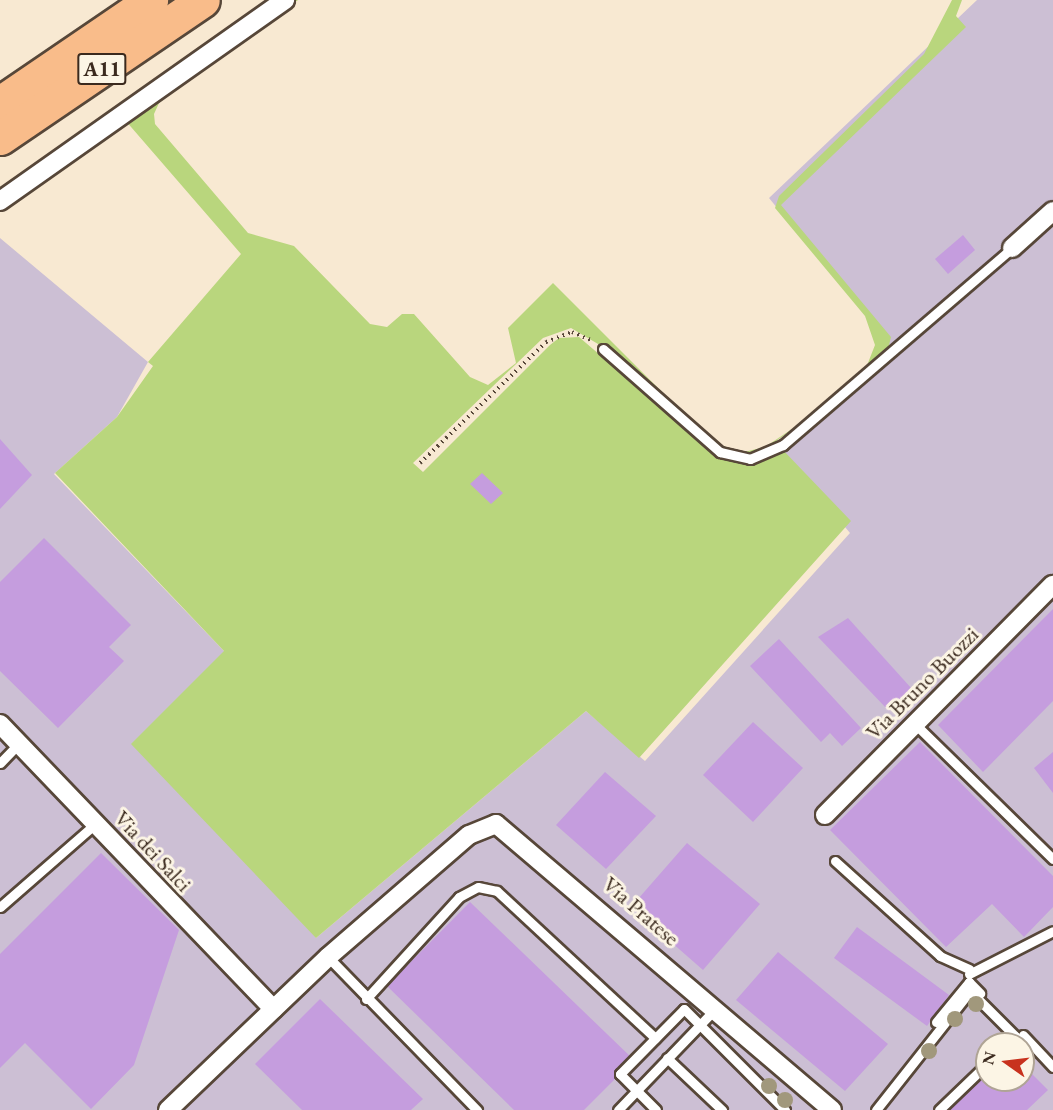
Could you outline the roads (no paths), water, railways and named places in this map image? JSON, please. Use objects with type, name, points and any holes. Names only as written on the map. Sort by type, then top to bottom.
[{"type":"highway","name":"A11","points":[[0,103],[151,0]]},
{"type":"highway","name":"A11","points":[[0,138],[203,0]]},
{"type":"street","points":[[0,201],[285,0]]},
{"type":"street","points":[[1012,248],[1053,211]]},
{"type":"street","name":"Via Bruno Buozzi","points":[[825,815],[1053,585]]},
{"type":"street","name":"Via dei Salci","points":[[0,724],[273,1010]]},
{"type":"street","name":"Via Pratese","points":[[168,1110],[328,957],[480,826],[503,826],[832,1110]]},
{"type":"lane","points":[[603,349],[720,452],[750,459],[783,445],[1012,248]]},
{"type":"lane","points":[[915,724],[1053,859]]},
{"type":"lane","points":[[0,763],[19,743]]},
{"type":"lane","points":[[0,907],[95,824]]},
{"type":"lane","points":[[835,861],[940,956],[969,969],[1053,931]]},
{"type":"lane","points":[[366,999],[459,897],[478,887],[497,891],[655,1038]]},
{"type":"lane","points":[[328,957],[366,999],[477,1110]]},
{"type":"lane","points":[[936,1022],[969,982],[969,969]]},
{"type":"lane","points":[[969,982],[1007,1020]]},
{"type":"lane","points":[[876,1110],[970,992],[1011,1032]]},
{"type":"lane","points":[[618,1110],[716,1008]]},
{"type":"lane","points":[[656,1110],[620,1074],[684,1009],[785,1110]]},
{"type":"lane","points":[[1035,1048],[1053,1067]]},
{"type":"lane","points":[[667,1058],[722,1110]]},
{"type":"lane","points":[[939,1110],[975,1076]]}]
